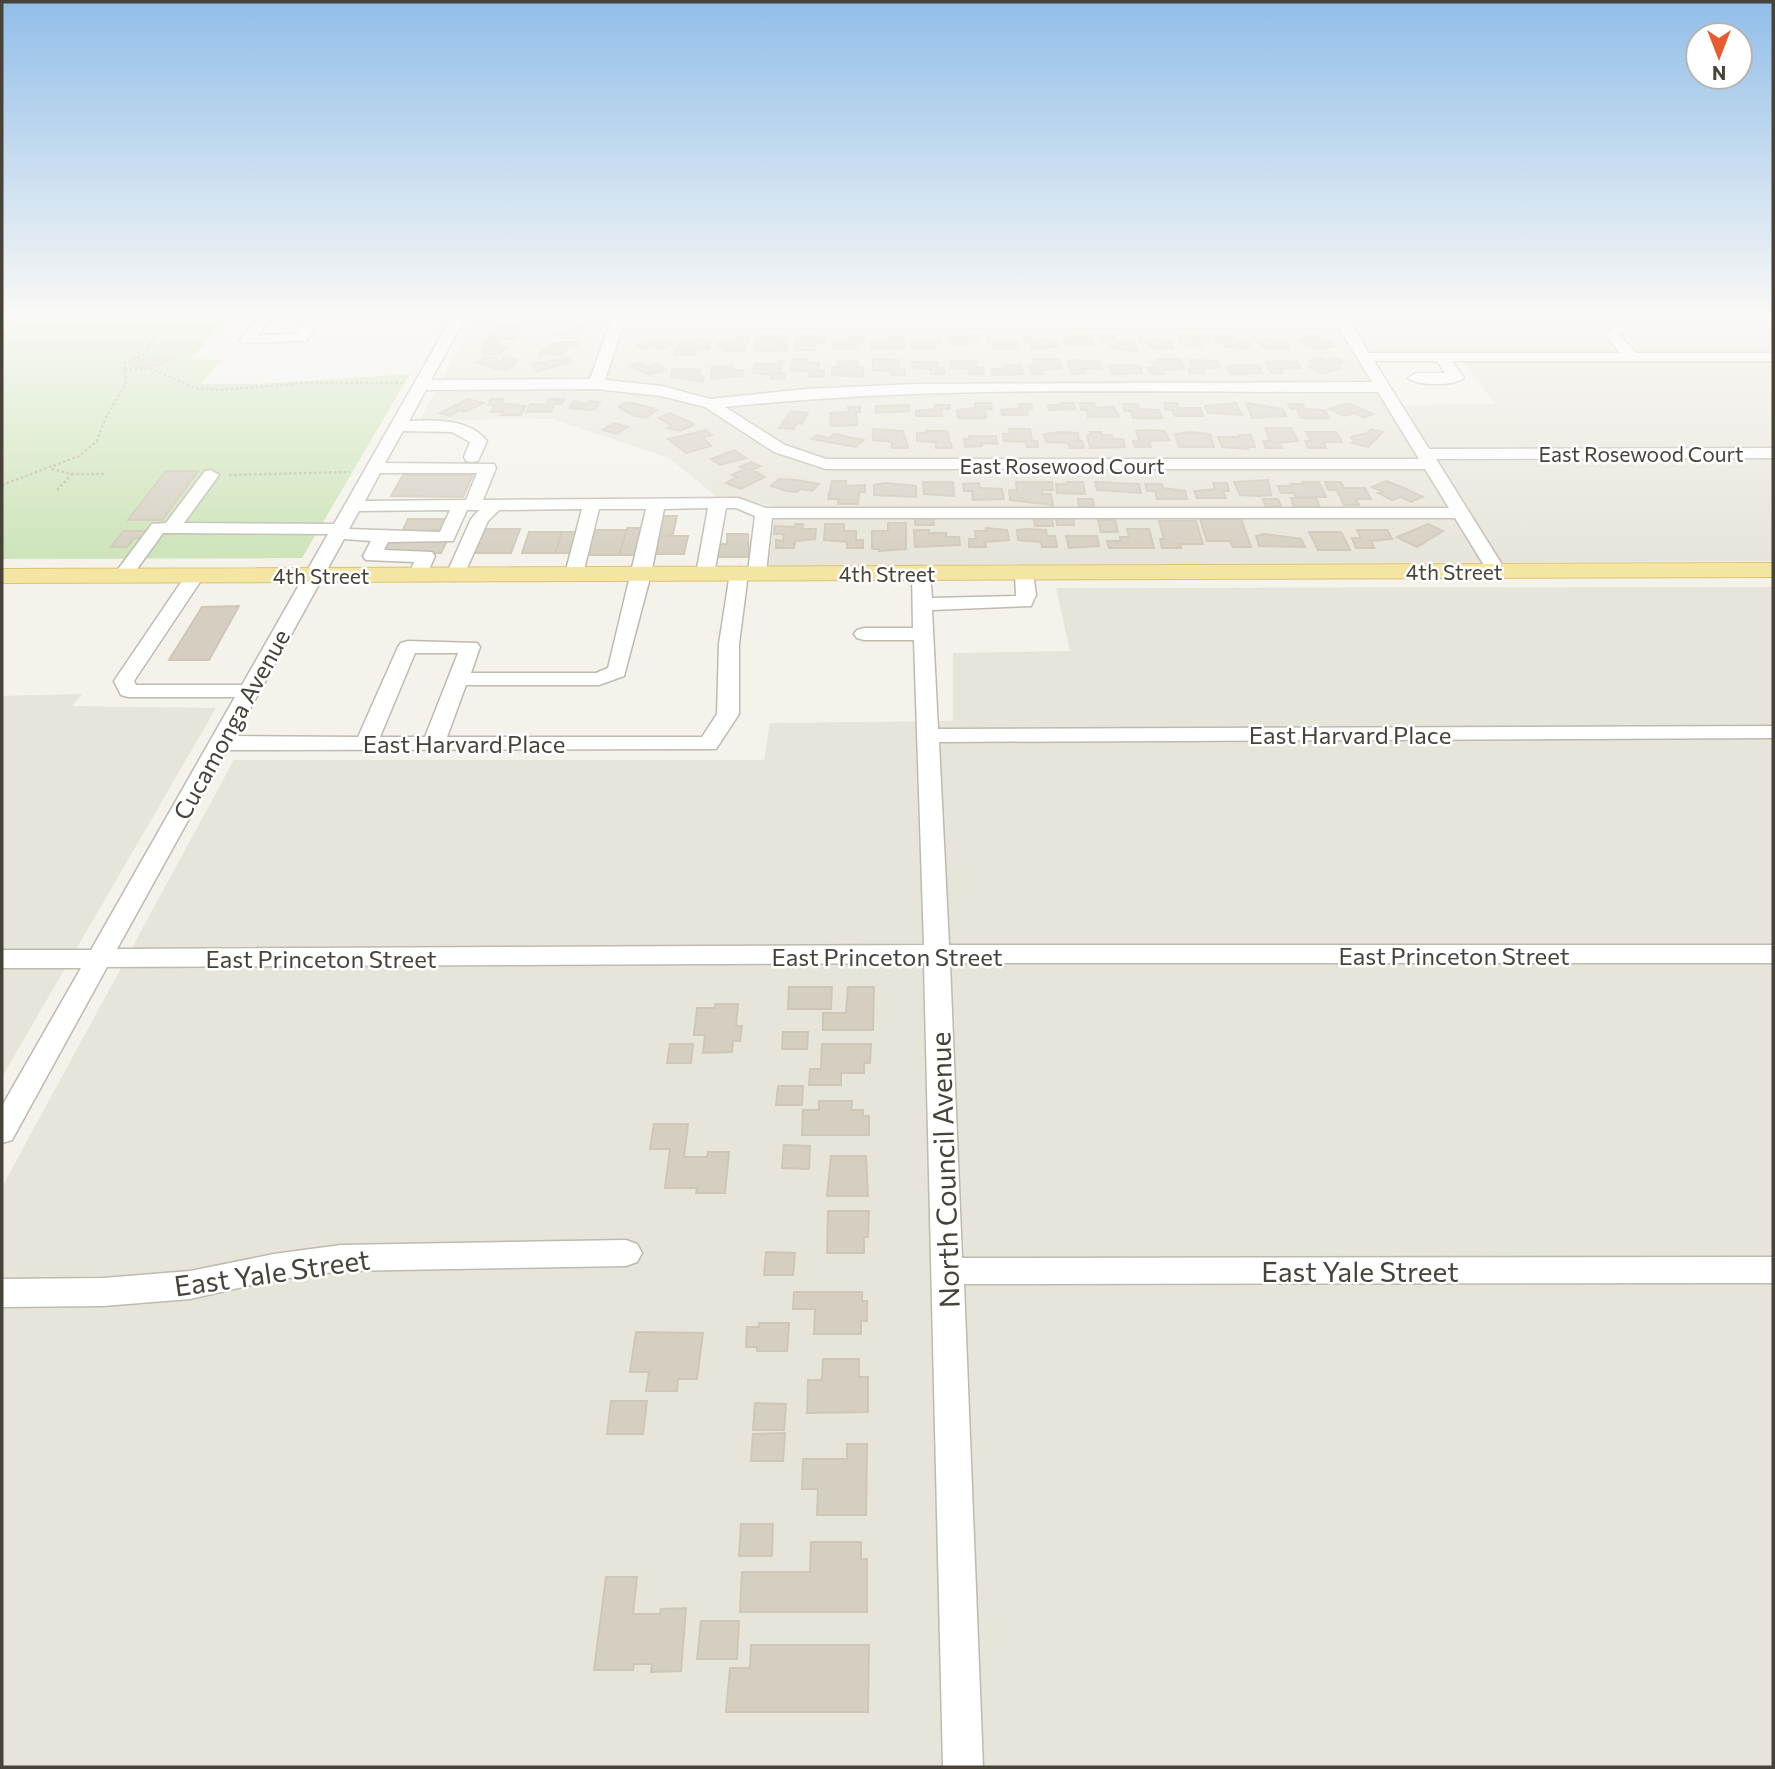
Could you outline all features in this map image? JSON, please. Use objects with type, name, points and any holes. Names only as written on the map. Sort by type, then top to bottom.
[{"type":"main road","name":"4th Street","points":[[2,576],[314,576],[384,565],[418,575],[1773,570]]},
{"type":"street","name":"Cucamonga Avenue","points":[[2,1132],[353,506],[364,470],[398,426],[408,398]]},
{"type":"street","points":[[686,398],[710,404],[772,398]]},
{"type":"street","points":[[1389,398],[1497,571]]},
{"type":"street","name":"East Rosewood Court","points":[[710,404],[783,452],[802,460],[826,464],[1773,453]]},
{"type":"street","points":[[398,426],[435,426],[467,432],[479,441],[472,457]]},
{"type":"street","points":[[122,576],[158,528],[339,531],[382,537],[447,537],[488,468],[364,470]]},
{"type":"street","points":[[171,528],[211,475]]},
{"type":"street","points":[[353,506],[738,503],[764,513],[1461,513]]},
{"type":"street","points":[[458,679],[600,679],[617,672],[642,574],[656,504]]},
{"type":"street","points":[[705,573],[718,504]]},
{"type":"street","points":[[455,575],[480,519],[494,505]]},
{"type":"street","points":[[574,574],[592,505]]},
{"type":"street","points":[[748,573],[764,513]]},
{"type":"street","points":[[382,537],[372,556],[384,565]]},
{"type":"street","name":"North Council Avenue","points":[[921,572],[937,955],[963,1767]]},
{"type":"street","points":[[922,604],[1024,602],[1024,572]]},
{"type":"street","name":"East Harvard Place","points":[[220,743],[708,744],[728,715],[725,689],[732,610],[748,573]]},
{"type":"street","points":[[195,576],[124,681],[128,691],[249,691]]},
{"type":"street","points":[[864,634],[923,634]]},
{"type":"street","points":[[366,743],[408,647],[470,647],[434,743]]},
{"type":"street","name":"East Harvard Place","points":[[926,736],[1773,732]]},
{"type":"street","name":"East Princeton Street","points":[[2,959],[1773,954]]},
{"type":"street","name":"East Yale Street","points":[[2,1293],[103,1292],[190,1285],[274,1267],[341,1258],[626,1253]]},
{"type":"street","name":"East Yale Street","points":[[947,1271],[1773,1270]]},
{"type":"path","points":[[2,485],[79,456],[97,440],[118,398]]},
{"type":"path","points":[[51,468],[72,474],[106,474]]},
{"type":"path","points":[[211,475],[364,470]]},
{"type":"path","points":[[57,490],[72,474]]},
{"type":"shaded area","points":[[432,398],[1383,398],[1388,405],[1495,404],[1490,398],[1773,398],[1773,561],[769,566],[775,506],[717,497],[669,458],[553,419],[420,420]]},
{"type":"shaded area","points":[[1773,587],[1773,1767],[2,1767],[2,1187],[234,760],[764,760],[770,723],[953,721],[953,653],[1070,651],[1056,588]]},
{"type":"shaded area","points":[[82,694],[72,706],[216,708],[2,1077],[2,696]]},
{"type":"green space","points":[[2,398],[396,398],[302,558],[2,559]]},
{"type":"building","points":[[468,399],[483,403],[465,412],[459,410],[450,416],[440,413]]},
{"type":"building","points":[[491,399],[503,399],[502,403],[525,406],[521,415],[501,415],[503,412],[491,412],[495,405],[488,405]]},
{"type":"building","points":[[549,399],[564,399],[562,404],[555,404],[551,412],[527,412],[530,404],[547,405]]},
{"type":"building","points":[[574,401],[587,404],[589,401],[600,402],[596,409],[587,410],[570,408]]},
{"type":"building","points":[[627,402],[657,410],[646,418],[633,415],[618,407]]},
{"type":"building","points":[[975,403],[991,403],[992,409],[985,409],[986,418],[958,418],[957,410],[976,408]]},
{"type":"building","points":[[1074,403],[1075,409],[1049,410],[1048,405]]},
{"type":"building","points":[[1080,403],[1094,403],[1095,408],[1114,407],[1119,417],[1088,417],[1087,410],[1081,410]]},
{"type":"building","points":[[1164,403],[1177,403],[1179,408],[1201,408],[1203,416],[1175,416],[1172,410],[1166,410]]},
{"type":"building","points":[[1236,403],[1242,415],[1208,413],[1205,406]]},
{"type":"building","points":[[1246,403],[1283,409],[1286,416],[1252,418]]},
{"type":"building","points":[[1348,403],[1373,414],[1364,418],[1354,413],[1344,416],[1329,409]]},
{"type":"building","points":[[1019,404],[1032,404],[1032,409],[1027,409],[1028,415],[1002,415],[1001,410],[1020,408]]},
{"type":"building","points":[[1123,404],[1138,404],[1139,409],[1159,410],[1162,418],[1133,418],[1131,411],[1125,411]]},
{"type":"building","points":[[1288,404],[1302,404],[1305,409],[1325,410],[1329,418],[1301,418],[1297,409],[1291,409]]},
{"type":"building","points":[[909,405],[909,411],[876,413],[876,406]]},
{"type":"building","points":[[935,405],[950,405],[950,409],[941,409],[942,416],[916,416],[916,411],[935,409]]},
{"type":"building","points":[[848,407],[860,407],[860,412],[856,412],[857,425],[831,426],[830,413],[849,412]]},
{"type":"building","points":[[791,411],[808,413],[802,424],[797,423],[794,429],[779,428]]},
{"type":"building","points":[[670,413],[694,425],[680,431],[667,428],[672,426],[659,418]]},
{"type":"building","points":[[614,423],[628,427],[617,434],[603,430]]},
{"type":"building","points":[[1265,428],[1291,428],[1298,441],[1280,443],[1282,448],[1266,448],[1263,441],[1270,441]]},
{"type":"building","points":[[873,429],[903,431],[908,448],[892,448],[892,442],[873,440]]},
{"type":"building","points":[[1009,429],[1030,429],[1032,441],[1037,441],[1038,447],[1027,447],[1026,442],[1004,441],[1003,434],[1010,434]]},
{"type":"building","points":[[1371,429],[1383,432],[1368,447],[1352,443],[1355,440],[1351,438],[1353,436],[1366,434]]},
{"type":"building","points":[[706,430],[712,435],[703,437],[711,446],[686,453],[668,439]]},
{"type":"building","points":[[947,431],[952,448],[936,448],[936,442],[917,441],[917,433]]},
{"type":"building","points":[[1136,431],[1165,431],[1169,440],[1149,441],[1151,447],[1135,447],[1133,441],[1139,440]]},
{"type":"building","points":[[1090,432],[1101,432],[1102,435],[1112,435],[1113,439],[1123,439],[1125,447],[1090,448],[1087,435],[1090,435]]},
{"type":"building","points":[[1306,432],[1336,432],[1342,442],[1324,442],[1326,448],[1308,448],[1305,441],[1311,441]]},
{"type":"building","points":[[1078,433],[1079,439],[1076,441],[1082,441],[1084,448],[1070,448],[1068,443],[1046,442],[1044,434]]},
{"type":"building","points":[[834,434],[864,440],[856,447],[811,439],[816,435],[829,438]]},
{"type":"building","points":[[1175,434],[1210,434],[1214,447],[1179,447]]},
{"type":"building","points":[[1239,435],[1251,435],[1255,447],[1222,447],[1218,437],[1240,437]]},
{"type":"building","points":[[969,436],[996,436],[997,444],[982,443],[982,446],[965,447],[964,439],[969,439]]},
{"type":"building","points":[[734,450],[746,458],[720,465],[711,459]]},
{"type":"building","points":[[751,462],[760,466],[752,470],[765,477],[741,489],[726,483],[737,477],[732,475],[745,469],[740,467]]},
{"type":"building","points":[[166,471],[198,471],[162,520],[128,520]]},
{"type":"building","points":[[403,475],[473,475],[463,497],[391,496]]},
{"type":"building","points":[[779,479],[819,484],[812,491],[787,491],[771,486]]},
{"type":"building","points":[[1268,480],[1271,495],[1258,496],[1240,495],[1234,482]]},
{"type":"building","points":[[832,481],[846,481],[846,486],[865,485],[865,492],[859,492],[858,504],[838,504],[839,499],[828,499]]},
{"type":"building","points":[[1386,481],[1423,497],[1411,502],[1401,497],[1392,500],[1372,487]]},
{"type":"building","points":[[923,482],[953,482],[954,496],[924,494]]},
{"type":"building","points":[[1016,482],[1052,482],[1053,490],[1042,490],[1042,494],[1051,494],[1053,505],[1010,500],[1009,490],[1017,490]]},
{"type":"building","points":[[1067,482],[1083,482],[1085,494],[1057,493],[1056,484],[1068,484]]},
{"type":"building","points":[[1095,482],[1139,484],[1141,493],[1097,490]]},
{"type":"building","points":[[1302,482],[1319,482],[1326,497],[1296,497],[1294,493],[1281,493],[1278,486],[1292,486],[1291,484],[1303,484]]},
{"type":"building","points":[[1325,482],[1341,482],[1344,488],[1365,488],[1371,499],[1356,499],[1359,505],[1344,505],[1337,490],[1328,490]]},
{"type":"building","points":[[885,483],[916,486],[916,497],[874,495],[874,485]]},
{"type":"building","points":[[979,483],[980,488],[1002,489],[1004,499],[973,500],[972,491],[964,491],[963,484]]},
{"type":"building","points":[[1213,483],[1227,483],[1229,491],[1223,491],[1226,498],[1197,498],[1194,491],[1215,489]]},
{"type":"building","points":[[1145,484],[1162,484],[1163,488],[1185,491],[1187,499],[1157,499],[1155,491],[1147,491]]},
{"type":"building","points":[[1291,498],[1316,498],[1320,507],[1294,507]]},
{"type":"building","points":[[1078,499],[1093,499],[1094,507],[1079,507]]},
{"type":"building","points":[[1263,499],[1278,499],[1281,506],[1266,507]]},
{"type":"building","points":[[661,516],[677,516],[673,534],[665,536],[688,536],[684,554],[651,554]]},
{"type":"building","points":[[915,517],[933,517],[934,525],[915,525]]},
{"type":"building","points":[[1056,517],[1073,517],[1074,525],[1057,525]]},
{"type":"building","points":[[1034,518],[1052,518],[1053,526],[1035,526]]},
{"type":"building","points":[[408,519],[446,519],[441,530],[403,530]]},
{"type":"building","points":[[1200,519],[1241,519],[1251,547],[1233,547],[1230,541],[1207,541]]},
{"type":"building","points":[[1098,520],[1115,520],[1118,532],[1101,532]]},
{"type":"building","points":[[1159,521],[1196,521],[1203,544],[1180,544],[1181,548],[1162,548],[1160,539],[1164,539]]},
{"type":"building","points":[[888,523],[906,523],[906,549],[872,549],[872,531],[888,531]]},
{"type":"building","points":[[795,524],[803,524],[802,529],[816,529],[815,539],[795,541],[794,548],[776,548],[776,540],[783,541],[784,534],[774,534],[775,526],[795,527]]},
{"type":"building","points":[[825,524],[844,524],[844,531],[856,531],[856,540],[863,540],[863,548],[847,548],[847,542],[824,540]]},
{"type":"building","points":[[1428,524],[1443,531],[1417,547],[1397,537]]},
{"type":"building","points":[[627,528],[643,528],[636,555],[619,555]]},
{"type":"building","points":[[986,528],[1007,530],[1009,540],[985,542],[986,547],[969,547],[969,539],[976,539],[975,531],[987,531]]},
{"type":"building","points":[[482,529],[520,529],[511,553],[472,553]]},
{"type":"building","points":[[1127,529],[1149,529],[1154,548],[1109,548],[1107,541],[1121,541],[1120,537],[1129,537]]},
{"type":"building","points":[[594,530],[627,530],[619,555],[586,555]]},
{"type":"building","points":[[914,530],[929,530],[929,533],[946,533],[946,537],[959,537],[960,545],[915,547]]},
{"type":"building","points":[[1017,530],[1046,530],[1047,536],[1055,536],[1057,547],[1042,547],[1041,542],[1018,540]]},
{"type":"building","points":[[1357,530],[1387,530],[1392,539],[1371,541],[1374,548],[1356,548],[1352,538],[1361,538]]},
{"type":"building","points":[[123,531],[149,531],[144,538],[134,538],[127,547],[111,547]]},
{"type":"building","points":[[529,532],[562,532],[555,553],[522,553]]},
{"type":"building","points":[[562,532],[577,532],[570,553],[555,553]]},
{"type":"building","points":[[1309,532],[1341,532],[1350,550],[1318,550]]},
{"type":"building","points":[[727,534],[748,534],[749,557],[717,557],[720,544],[727,544]]},
{"type":"building","points":[[1265,534],[1301,539],[1305,547],[1259,546],[1256,536]]},
{"type":"building","points":[[1066,536],[1097,536],[1099,546],[1069,548]]},
{"type":"building","points":[[385,541],[447,541],[441,553],[379,553]]},
{"type":"building","points":[[239,606],[209,660],[169,660],[202,607]]},
{"type":"building","points":[[789,987],[832,987],[831,1009],[788,1009]]},
{"type":"building","points":[[848,987],[874,987],[873,1030],[823,1030],[823,1013],[846,1013]]},
{"type":"building","points":[[715,1004],[738,1004],[736,1026],[742,1026],[740,1041],[733,1041],[732,1052],[703,1053],[705,1035],[694,1035],[697,1008],[715,1008]]},
{"type":"building","points":[[783,1032],[808,1032],[807,1049],[782,1049]]},
{"type":"building","points":[[670,1044],[693,1044],[691,1063],[667,1063]]},
{"type":"building","points":[[822,1044],[871,1044],[870,1063],[864,1063],[864,1073],[841,1073],[841,1085],[809,1085],[810,1069],[821,1069]]},
{"type":"building","points":[[778,1086],[803,1086],[802,1105],[776,1105]]},
{"type":"building","points":[[819,1101],[852,1101],[851,1110],[863,1110],[863,1116],[869,1116],[869,1135],[802,1135],[803,1110],[819,1110]]},
{"type":"building","points":[[654,1124],[688,1124],[684,1157],[707,1157],[708,1152],[729,1152],[725,1193],[696,1193],[697,1188],[665,1188],[670,1149],[650,1149]]},
{"type":"building","points":[[784,1145],[810,1146],[809,1169],[782,1168]]},
{"type":"building","points":[[831,1156],[866,1156],[868,1196],[827,1196]]},
{"type":"building","points":[[828,1211],[869,1211],[864,1253],[827,1253]]},
{"type":"building","points":[[766,1252],[795,1253],[793,1275],[764,1275]]},
{"type":"building","points":[[794,1292],[862,1292],[862,1301],[867,1301],[867,1321],[861,1321],[861,1334],[814,1334],[815,1309],[793,1309]]},
{"type":"building","points":[[759,1323],[789,1323],[787,1351],[757,1351],[757,1347],[746,1347],[747,1327],[759,1327]]},
{"type":"building","points":[[636,1332],[703,1333],[697,1379],[678,1379],[677,1391],[646,1391],[649,1372],[630,1372]]},
{"type":"building","points":[[823,1359],[859,1359],[859,1377],[868,1377],[868,1412],[807,1413],[808,1380],[822,1380]]},
{"type":"building","points":[[611,1401],[647,1401],[643,1434],[607,1434]]},
{"type":"building","points":[[755,1403],[786,1404],[784,1430],[753,1430]]},
{"type":"building","points":[[785,1433],[783,1461],[751,1461],[753,1434]]},
{"type":"building","points":[[847,1444],[867,1444],[866,1515],[817,1515],[818,1489],[802,1489],[803,1459],[847,1459]]},
{"type":"building","points":[[741,1524],[773,1524],[772,1556],[739,1556]]},
{"type":"building","points":[[811,1542],[861,1542],[861,1559],[867,1559],[867,1612],[740,1612],[742,1572],[810,1572]]},
{"type":"building","points":[[606,1577],[637,1577],[633,1614],[660,1614],[661,1609],[686,1608],[681,1671],[651,1672],[652,1664],[634,1664],[633,1670],[594,1670]]},
{"type":"building","points":[[701,1621],[739,1621],[737,1659],[697,1659]]},
{"type":"building","points":[[751,1645],[869,1645],[868,1712],[726,1712],[730,1668],[750,1668]]}]
